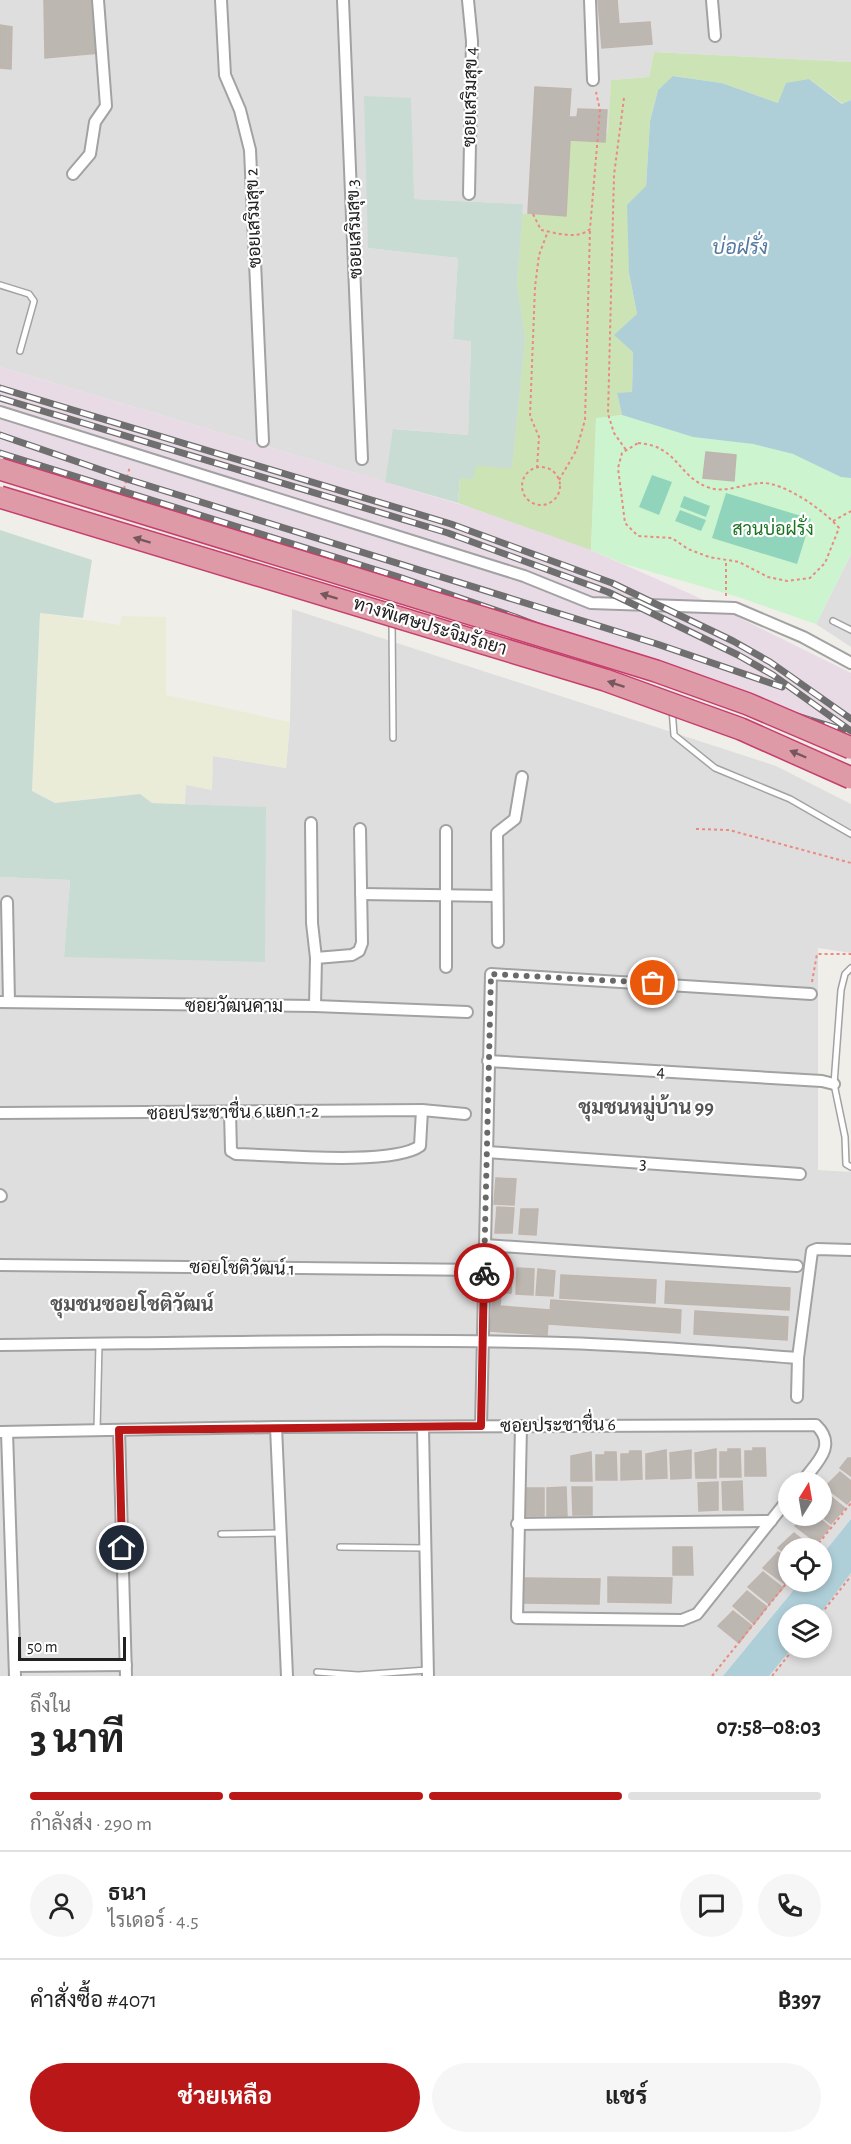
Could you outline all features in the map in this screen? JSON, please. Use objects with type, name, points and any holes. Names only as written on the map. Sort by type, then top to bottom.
[{"type":"highway","name":"ทางพิเศษประจิมรัถยา","points":[[0,471],[656,671],[748,704],[851,748]]},
{"type":"highway","name":"ทางพิเศษประจิมรัถยา","points":[[0,497],[615,683],[741,729],[851,778]]},
{"type":"street","points":[[73,174],[90,154],[95,122],[106,106],[98,0]]},
{"type":"street","name":"ซอยเสริมสุข 2","points":[[221,0],[225,75],[240,110],[250,150],[262,441]]},
{"type":"street","name":"ซอยเสริมสุข 3","points":[[343,0],[362,459]]},
{"type":"street","name":"ซอยเสริมสุข 4","points":[[468,0],[472,41],[468,194]]},
{"type":"street","points":[[590,0],[593,80]]},
{"type":"street","points":[[712,0],[715,36]]},
{"type":"street","points":[[0,412],[525,576],[591,603],[735,608],[803,637],[851,663]]},
{"type":"street","points":[[498,942],[497,833],[515,819],[522,777]]},
{"type":"street","points":[[311,822],[312,923],[316,957],[315,1006]]},
{"type":"street","points":[[316,957],[352,956],[359,951],[362,943],[360,829]]},
{"type":"street","points":[[446,831],[446,967]]},
{"type":"street","points":[[361,894],[497,896]]},
{"type":"street","points":[[4,1002],[7,902]]},
{"type":"street","points":[[481,1426],[490,977],[494,972],[811,994]]},
{"type":"street","name":"ซอยวัฒนคาม","points":[[4,1002],[315,1006],[467,1012]]},
{"type":"street","name":"4","points":[[488,1061],[822,1081],[834,1084]]},
{"type":"street","points":[[230,1112],[232,1153],[386,1157],[411,1153],[420,1146],[422,1110]]},
{"type":"street","name":"ซอยประชาชื่น 6 แยก 1-2","points":[[0,1113],[422,1110],[465,1114]]},
{"type":"street","name":"3","points":[[487,1152],[800,1174]]},
{"type":"street","points":[[485,1245],[797,1266]]},
{"type":"street","points":[[797,1397],[798,1358],[812,1251],[817,1248],[851,1250]]},
{"type":"street","name":"ซอยโชติวัฒน์ 1","points":[[0,1265],[484,1270]]},
{"type":"street","points":[[0,1345],[560,1343],[671,1348],[798,1358]]},
{"type":"street","name":"ซอยประชาชื่น 6","points":[[4,1432],[276,1427],[423,1429],[481,1426],[803,1424],[816,1425],[825,1433],[828,1442],[826,1452],[810,1472]]},
{"type":"street","points":[[521,1426],[517,1524],[517,1618],[682,1620],[697,1614],[778,1512]]},
{"type":"street","points":[[276,1427],[287,1676]]},
{"type":"street","points":[[423,1429],[428,1673]]},
{"type":"street","points":[[4,1432],[15,1671],[70,1665],[126,1671],[119,1430]]},
{"type":"street","points":[[517,1524],[771,1521]]},
{"type":"lane","points":[[0,285],[29,294],[34,301],[20,351]]},
{"type":"lane","points":[[0,471],[392,586],[486,611]]},
{"type":"lane","points":[[392,586],[392,597]]},
{"type":"lane","points":[[392,609],[393,738]]},
{"type":"lane","points":[[833,621],[851,630]]},
{"type":"lane","points":[[590,643],[669,668],[796,716]]},
{"type":"lane","points":[[669,668],[670,688]]},
{"type":"lane","points":[[671,700],[674,735],[716,768],[790,799],[851,834]]},
{"type":"lane","points":[[826,729],[851,741]]},
{"type":"lane","points":[[851,968],[845,974],[842,990],[834,1084],[845,1137],[846,1164],[851,1167]]},
{"type":"lane","points":[[97,1430],[99,1344]]},
{"type":"lane","points":[[221,1534],[280,1533]]},
{"type":"lane","points":[[340,1547],[425,1548]]},
{"type":"lane","points":[[317,1672],[358,1676],[428,1673]]},
{"type":"path","points":[[559,480],[576,451],[585,420],[590,229],[600,110],[593,80]]},
{"type":"path","points":[[624,98],[614,175],[608,414],[614,434],[626,450]]},
{"type":"path","points":[[533,214],[536,225],[541,230],[571,235],[585,234],[590,229]]},
{"type":"path","points":[[537,468],[539,437],[530,416],[535,287],[539,255],[548,231]]},
{"type":"path","points":[[638,443],[652,444],[673,455],[693,481],[713,489],[763,482],[780,488],[828,515],[839,528],[825,563],[810,578],[787,581],[768,577],[739,562],[688,549],[672,538],[638,536],[625,523],[618,468],[622,453],[626,450],[638,443]]},
{"type":"path","points":[[118,507],[134,454]]},
{"type":"path","points":[[537,468],[553,471],[559,480],[560,493],[545,505],[532,503],[524,494],[522,487],[526,475],[537,468]]},
{"type":"path","points":[[833,521],[851,512]]},
{"type":"path","points":[[726,560],[726,608]]},
{"type":"path","points":[[696,829],[729,830],[851,863]]},
{"type":"path","points":[[811,994],[818,954],[851,954]]},
{"type":"path","points":[[823,1538],[851,1503]]},
{"type":"path","points":[[829,1604],[851,1576]]},
{"type":"path","points":[[712,1676],[779,1592]]},
{"type":"path","points":[[772,1676],[786,1658]]},
{"type":"shaded area","points":[[0,0],[851,0],[851,62],[654,52],[649,77],[611,80],[591,550],[458,503],[517,285],[522,204],[414,199],[368,248],[458,258],[453,339],[471,340],[468,435],[394,429],[385,482],[0,367]]},
{"type":"shaded area","points":[[0,367],[469,507],[584,547],[693,595],[851,673],[851,760],[812,741],[656,679],[0,464]]},
{"type":"shaded area","points":[[851,554],[851,647],[816,624]]},
{"type":"shaded area","points":[[292,609],[776,766],[851,804],[851,953],[818,948],[818,1170],[851,1172],[851,1519],[832,1543],[832,1538],[778,1538],[778,1592],[792,1592],[782,1604],[778,1604],[778,1609],[723,1676],[0,1676],[0,877],[70,880],[64,957],[266,808],[185,804],[185,785],[213,756],[286,768],[290,722]]},
{"type":"shaded area","points":[[851,1573],[851,1676],[769,1676],[784,1658],[832,1658],[832,1604],[828,1604]]},
{"type":"green space","points":[[654,52],[851,62],[851,100],[843,104],[809,79],[778,103],[722,83],[674,76],[658,90],[650,121],[646,186],[629,273],[637,314],[632,393],[617,393],[622,415],[596,419],[591,550],[458,503],[460,478],[476,465],[512,468],[525,339],[517,285],[522,214],[557,214],[560,134],[608,133],[611,80],[649,77]]},
{"type":"green space","points":[[364,96],[411,98],[414,199],[523,204],[517,285],[525,339],[512,468],[476,466],[473,479],[460,478],[458,503],[385,482],[393,429],[468,435],[471,341],[453,339],[458,258],[368,248]]},
{"type":"green space","name":"สวนบ่อฝรั่ง","points":[[622,415],[693,437],[753,444],[793,454],[851,478],[851,554],[816,624],[735,596],[624,564],[591,550],[596,418]]},
{"type":"green space","points":[[652,475],[672,482],[659,515],[639,507]]},
{"type":"green space","points":[[726,493],[811,519],[797,564],[712,538]]},
{"type":"green space","points":[[684,496],[710,506],[706,517],[680,507]]},
{"type":"green space","points":[[680,510],[706,520],[701,531],[675,521]]},
{"type":"green space","points":[[0,530],[92,560],[83,618],[40,613],[32,791],[55,803],[140,794],[152,803],[266,807],[265,962],[64,957],[70,880],[0,877]]},
{"type":"green space","points":[[40,613],[120,625],[122,616],[166,617],[166,695],[290,722],[286,768],[213,756],[212,790],[186,785],[185,804],[152,803],[139,794],[55,803],[32,791]]},
{"type":"water","name":"บ่อฝรั่ง","points":[[673,76],[722,83],[778,103],[786,83],[809,79],[842,104],[851,100],[851,478],[841,477],[793,454],[753,444],[693,437],[622,415],[617,393],[632,392],[633,352],[614,335],[637,314],[629,273],[627,205],[646,186],[650,121],[658,90]]},
{"type":"water","points":[[851,1519],[851,1573],[828,1604],[782,1604],[792,1592],[832,1592],[832,1543]]},
{"type":"water","points":[[778,1609],[778,1658],[784,1658],[769,1676],[723,1676]]},
{"type":"building","points":[[44,0],[95,0],[99,53],[45,58]]},
{"type":"building","points":[[598,0],[617,0],[619,24],[650,22],[652,44],[602,48]]},
{"type":"building","points":[[0,25],[12,27],[11,69],[0,68]]},
{"type":"building","points":[[535,87],[571,89],[569,117],[577,117],[578,109],[607,110],[605,142],[570,140],[566,216],[528,213]]},
{"type":"building","points":[[706,452],[736,455],[734,481],[703,478]]},
{"type":"building","points":[[496,1178],[516,1179],[514,1205],[494,1204]]},
{"type":"building","points":[[497,1207],[514,1208],[512,1233],[495,1233]]},
{"type":"building","points":[[521,1209],[538,1209],[536,1235],[519,1234]]},
{"type":"building","points":[[495,1266],[512,1267],[511,1293],[494,1292]]},
{"type":"building","points":[[517,1268],[534,1269],[533,1295],[516,1294]]},
{"type":"building","points":[[538,1269],[555,1271],[553,1296],[536,1295]]},
{"type":"building","points":[[561,1275],[656,1280],[655,1303],[560,1298]]},
{"type":"building","points":[[666,1281],[790,1288],[789,1310],[665,1303]]},
{"type":"building","points":[[493,1295],[501,1295],[500,1306],[549,1310],[547,1335],[490,1331]]},
{"type":"building","points":[[551,1300],[681,1310],[680,1333],[549,1324]]},
{"type":"building","points":[[695,1311],[788,1317],[787,1340],[694,1334]]},
{"type":"building","points":[[753,1448],[765,1448],[766,1476],[745,1476],[745,1451],[753,1451]]},
{"type":"building","points":[[716,1449],[716,1478],[696,1478],[695,1453]]},
{"type":"building","points":[[728,1449],[740,1449],[741,1477],[720,1477],[720,1452],[728,1452]]},
{"type":"building","points":[[666,1450],[667,1478],[646,1479],[646,1454]]},
{"type":"building","points":[[691,1450],[691,1478],[671,1479],[670,1453]]},
{"type":"building","points":[[630,1451],[641,1451],[642,1479],[621,1480],[621,1454],[629,1454]]},
{"type":"building","points":[[591,1452],[592,1481],[571,1481],[571,1456]]},
{"type":"building","points":[[605,1452],[616,1452],[617,1480],[596,1480],[596,1455],[605,1455]]},
{"type":"building","points":[[848,1458],[851,1458],[851,1476],[840,1468]]},
{"type":"building","points":[[840,1472],[851,1481],[851,1499],[847,1504],[832,1492],[832,1480]]},
{"type":"building","points":[[742,1481],[743,1510],[723,1510],[722,1482]]},
{"type":"building","points":[[718,1482],[718,1510],[699,1511],[698,1483]]},
{"type":"building","points":[[566,1487],[567,1516],[547,1516],[547,1488]]},
{"type":"building","points":[[572,1487],[592,1487],[592,1515],[573,1515]]},
{"type":"building","points":[[524,1488],[544,1488],[544,1516],[525,1516]]},
{"type":"building","points":[[832,1498],[845,1508],[832,1523]]},
{"type":"building","points":[[795,1526],[830,1527],[821,1538],[811,1538]]},
{"type":"building","points":[[794,1533],[800,1538],[789,1538]]},
{"type":"building","points":[[673,1547],[692,1547],[693,1575],[673,1575]]},
{"type":"building","points":[[778,1552],[778,1579],[763,1568]]},
{"type":"building","points":[[763,1572],[778,1584],[780,1592],[769,1604],[748,1587]]},
{"type":"building","points":[[608,1577],[672,1578],[671,1603],[608,1602]]},
{"type":"building","points":[[523,1578],[600,1579],[599,1604],[523,1603]]},
{"type":"building","points":[[747,1591],[767,1607],[754,1624],[733,1606]]},
{"type":"building","points":[[733,1611],[752,1626],[739,1643],[718,1626]]},
{"type":"railway","points":[[0,388],[451,524],[612,583],[733,641],[770,662],[851,719]]},
{"type":"railway","points":[[0,398],[448,533],[608,592],[738,655],[773,675],[851,731]]},
{"type":"railway","points":[[0,435],[130,480],[657,644],[782,687]]},
{"type":"railway","points":[[0,453],[399,577],[515,617],[669,677],[843,730]]},
{"type":"way so far","points":[[484,1273],[491,974],[494,972],[653,983]]},
{"type":"district","name":"ชุมชนหมู่บ้าน 99","points":[[646,1107]]},
{"type":"district","name":"ชุมชนซอยโชติวัฒน์","points":[[132,1304]]},
{"type":"route","points":[[122,1548],[119,1430],[276,1427],[423,1429],[481,1426],[484,1273]]}]
